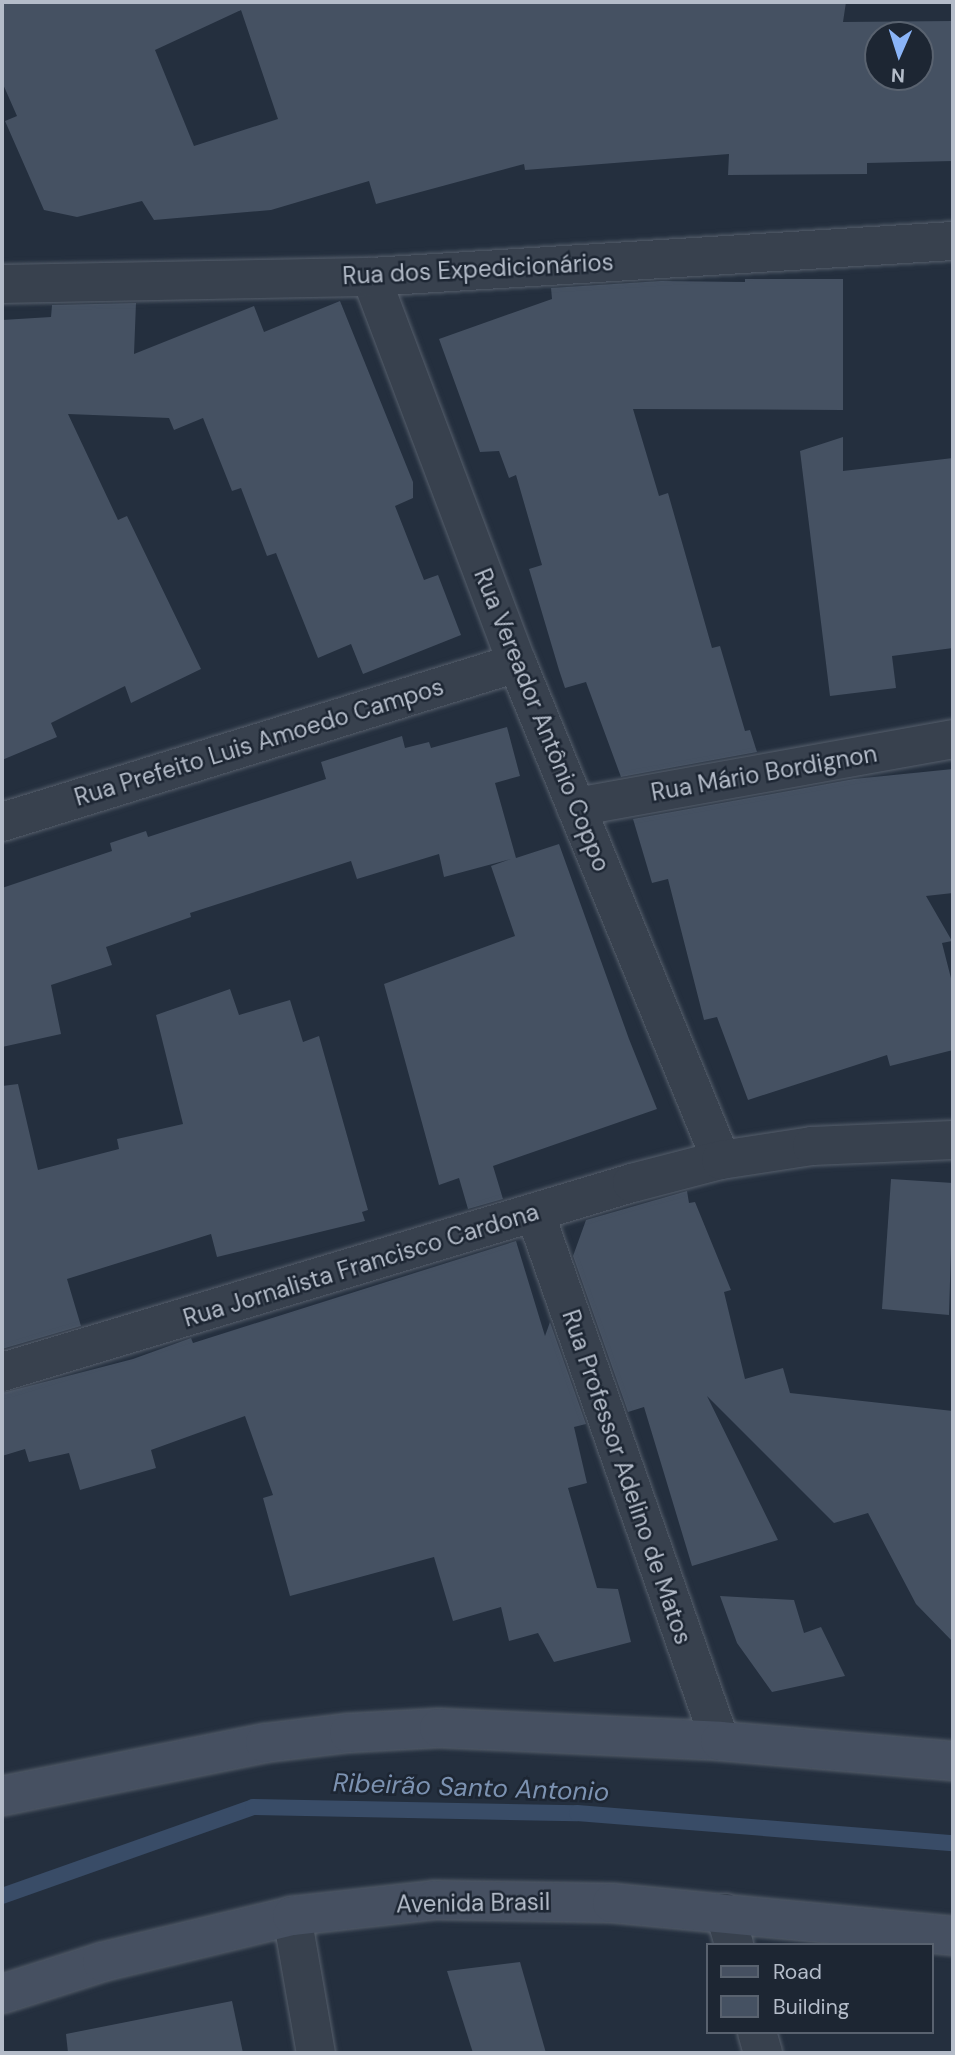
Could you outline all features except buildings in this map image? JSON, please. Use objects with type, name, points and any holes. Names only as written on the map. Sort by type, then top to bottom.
[{"type":"main road","points":[[2,1796],[265,1742],[349,1733],[439,1728],[720,1741],[953,1761]]},
{"type":"main road","name":"Avenida Brasil","points":[[2,1994],[102,1962],[292,1916],[365,1906],[459,1900],[612,1903],[730,1929],[953,1936]]},
{"type":"street","name":"Rua dos Expedicionários","points":[[2,284],[371,277],[953,241]]},
{"type":"street","name":"Rua Vereador Antônio Coppo","points":[[371,277],[517,663],[721,1160]]},
{"type":"street","name":"Rua Prefeito Luis Amoedo Campos","points":[[2,822],[517,663]]},
{"type":"street","name":"Rua Mário Bordignon","points":[[576,807],[953,739]]},
{"type":"street","name":"Rua Jornalista Francisco Cardona","points":[[2,1372],[721,1160],[812,1146],[953,1140]]},
{"type":"street","name":"Rua Professor Adelino de Matos","points":[[535,1213],[720,1741]]},
{"type":"street","points":[[292,1916],[316,2053]]},
{"type":"street","points":[[758,2034],[763,2053]]},
{"type":"waterway","name":"Ribeirão Santo Antonio","points":[[2,1896],[253,1807],[577,1813],[953,1843]]}]
